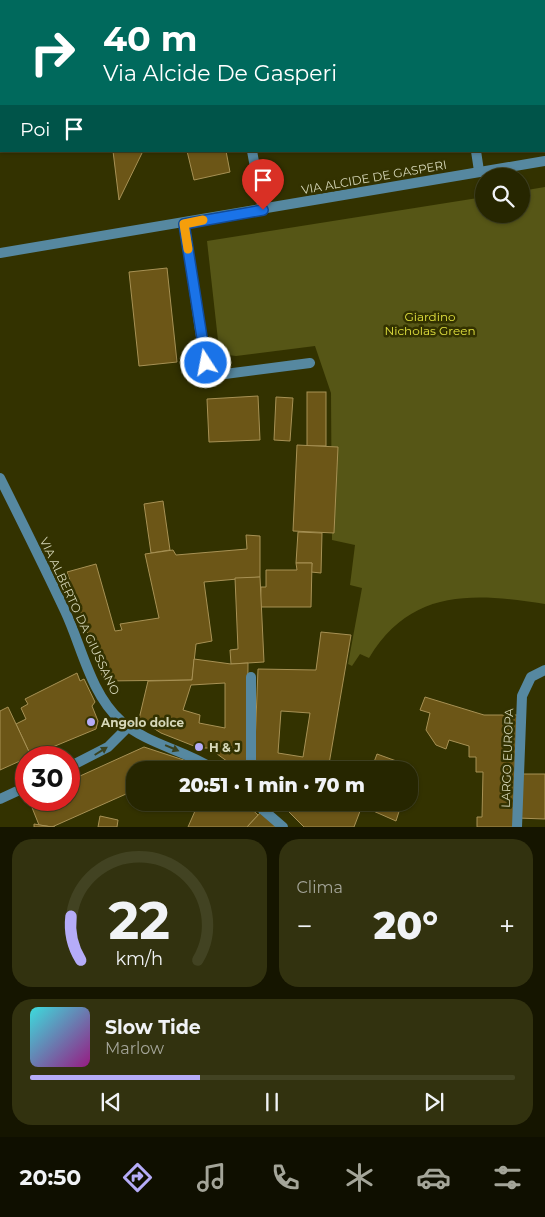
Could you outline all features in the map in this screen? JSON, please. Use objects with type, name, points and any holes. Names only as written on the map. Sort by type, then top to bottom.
[{"type":"street","points":[[252,152],[263,210]]},
{"type":"street","points":[[476,152],[479,168]]},
{"type":"street","name":"VIA ALCIDE DE GASPERI","points":[[499,168],[545,161]]},
{"type":"street","name":"VIA ALCIDE DE GASPERI","points":[[0,253],[184,224],[475,172]]},
{"type":"street","points":[[184,224],[204,357],[209,368],[218,374],[225,374],[310,363]]},
{"type":"street","name":"VIA ALBERTO DA GIUSSANO","points":[[0,478],[65,612],[102,698],[128,727],[201,761]]},
{"type":"street","name":"LARGO EUROPA","points":[[517,827],[522,696],[531,677],[545,670]]},
{"type":"street","points":[[251,677],[251,761]]},
{"type":"street","points":[[80,761],[108,747],[128,727]]},
{"type":"street","points":[[0,800],[15,792]]},
{"type":"street","points":[[264,811],[282,827]]},
{"type":"green space","name":"Giardino Nicholas Green","points":[[545,187],[545,604],[519,600],[469,598],[446,601],[424,607],[404,618],[386,635],[369,658],[360,654],[352,666],[348,664],[362,588],[350,585],[355,545],[332,540],[331,393],[315,346],[236,356],[228,355],[219,349],[207,241],[475,198],[475,223],[530,223],[530,190]]},
{"type":"building","points":[[113,152],[143,152],[119,200]]},
{"type":"building","points":[[187,152],[226,152],[230,172],[194,180]]},
{"type":"building","points":[[167,268],[177,362],[139,366],[129,272]]},
{"type":"building","points":[[307,392],[326,392],[326,446],[307,446]]},
{"type":"building","points":[[258,396],[260,440],[209,442],[207,399]]},
{"type":"building","points":[[276,397],[293,398],[290,441],[274,440]]},
{"type":"building","points":[[297,445],[338,447],[334,533],[293,531]]},
{"type":"building","points":[[163,501],[170,550],[151,553],[144,504]]},
{"type":"building","points":[[298,532],[322,533],[321,573],[311,572],[312,563],[296,563]]},
{"type":"building","points":[[246,535],[260,536],[260,577],[204,582],[212,641],[196,644],[192,680],[104,681],[67,572],[96,564],[115,631],[122,630],[120,624],[159,618],[145,554],[173,550],[176,555],[247,549]]},
{"type":"building","points":[[296,563],[312,563],[311,607],[260,607],[261,587],[266,587],[266,570],[297,570]]},
{"type":"building","points":[[260,577],[264,662],[231,664],[230,650],[238,649],[235,578]]},
{"type":"building","points":[[321,632],[351,635],[330,761],[254,761],[258,669],[316,670]],"holes":[[[281,711],[310,713],[303,757],[278,753]]]},
{"type":"building","points":[[194,659],[231,664],[248,663],[247,761],[227,761],[209,748],[199,748],[161,733],[139,719],[148,681],[192,680]],"holes":[[[225,683],[225,728],[199,723],[200,715],[183,710],[191,685]]]},
{"type":"building","points":[[77,673],[80,681],[84,679],[95,702],[92,706],[98,721],[96,729],[55,746],[26,746],[16,724],[26,719],[21,708],[28,704],[25,699]]},
{"type":"building","points":[[425,697],[484,715],[521,715],[519,774],[545,774],[545,819],[517,818],[517,827],[477,827],[477,817],[482,817],[483,772],[476,772],[476,757],[469,757],[469,746],[449,740],[446,749],[436,745],[426,730],[430,713],[420,710]]},
{"type":"building","points":[[8,707],[26,746],[15,746],[15,763],[0,770],[0,711]]},
{"type":"building","points":[[144,747],[187,761],[126,761],[126,794],[52,827],[39,825],[33,811],[80,811],[80,776]]},
{"type":"building","points":[[377,754],[396,761],[374,761]]},
{"type":"building","points":[[195,811],[254,811],[258,815],[247,827],[188,827]]},
{"type":"building","points":[[262,811],[280,827],[247,827]]},
{"type":"building","points":[[288,811],[360,811],[354,827],[304,827]]},
{"type":"building","points":[[373,811],[399,811],[396,821]]},
{"type":"building","points":[[100,816],[118,820],[117,827],[98,827]]},
{"type":"building","points":[[34,824],[52,827],[34,827]]},
{"type":"slow traffic","points":[[188,249],[184,224],[203,220]]},
{"type":"place","name":"Angolo dolce","points":[[91,722]]},
{"type":"place","name":"H & J","points":[[199,747]]},
{"type":"route","points":[[206,363],[184,224],[263,210]]}]
